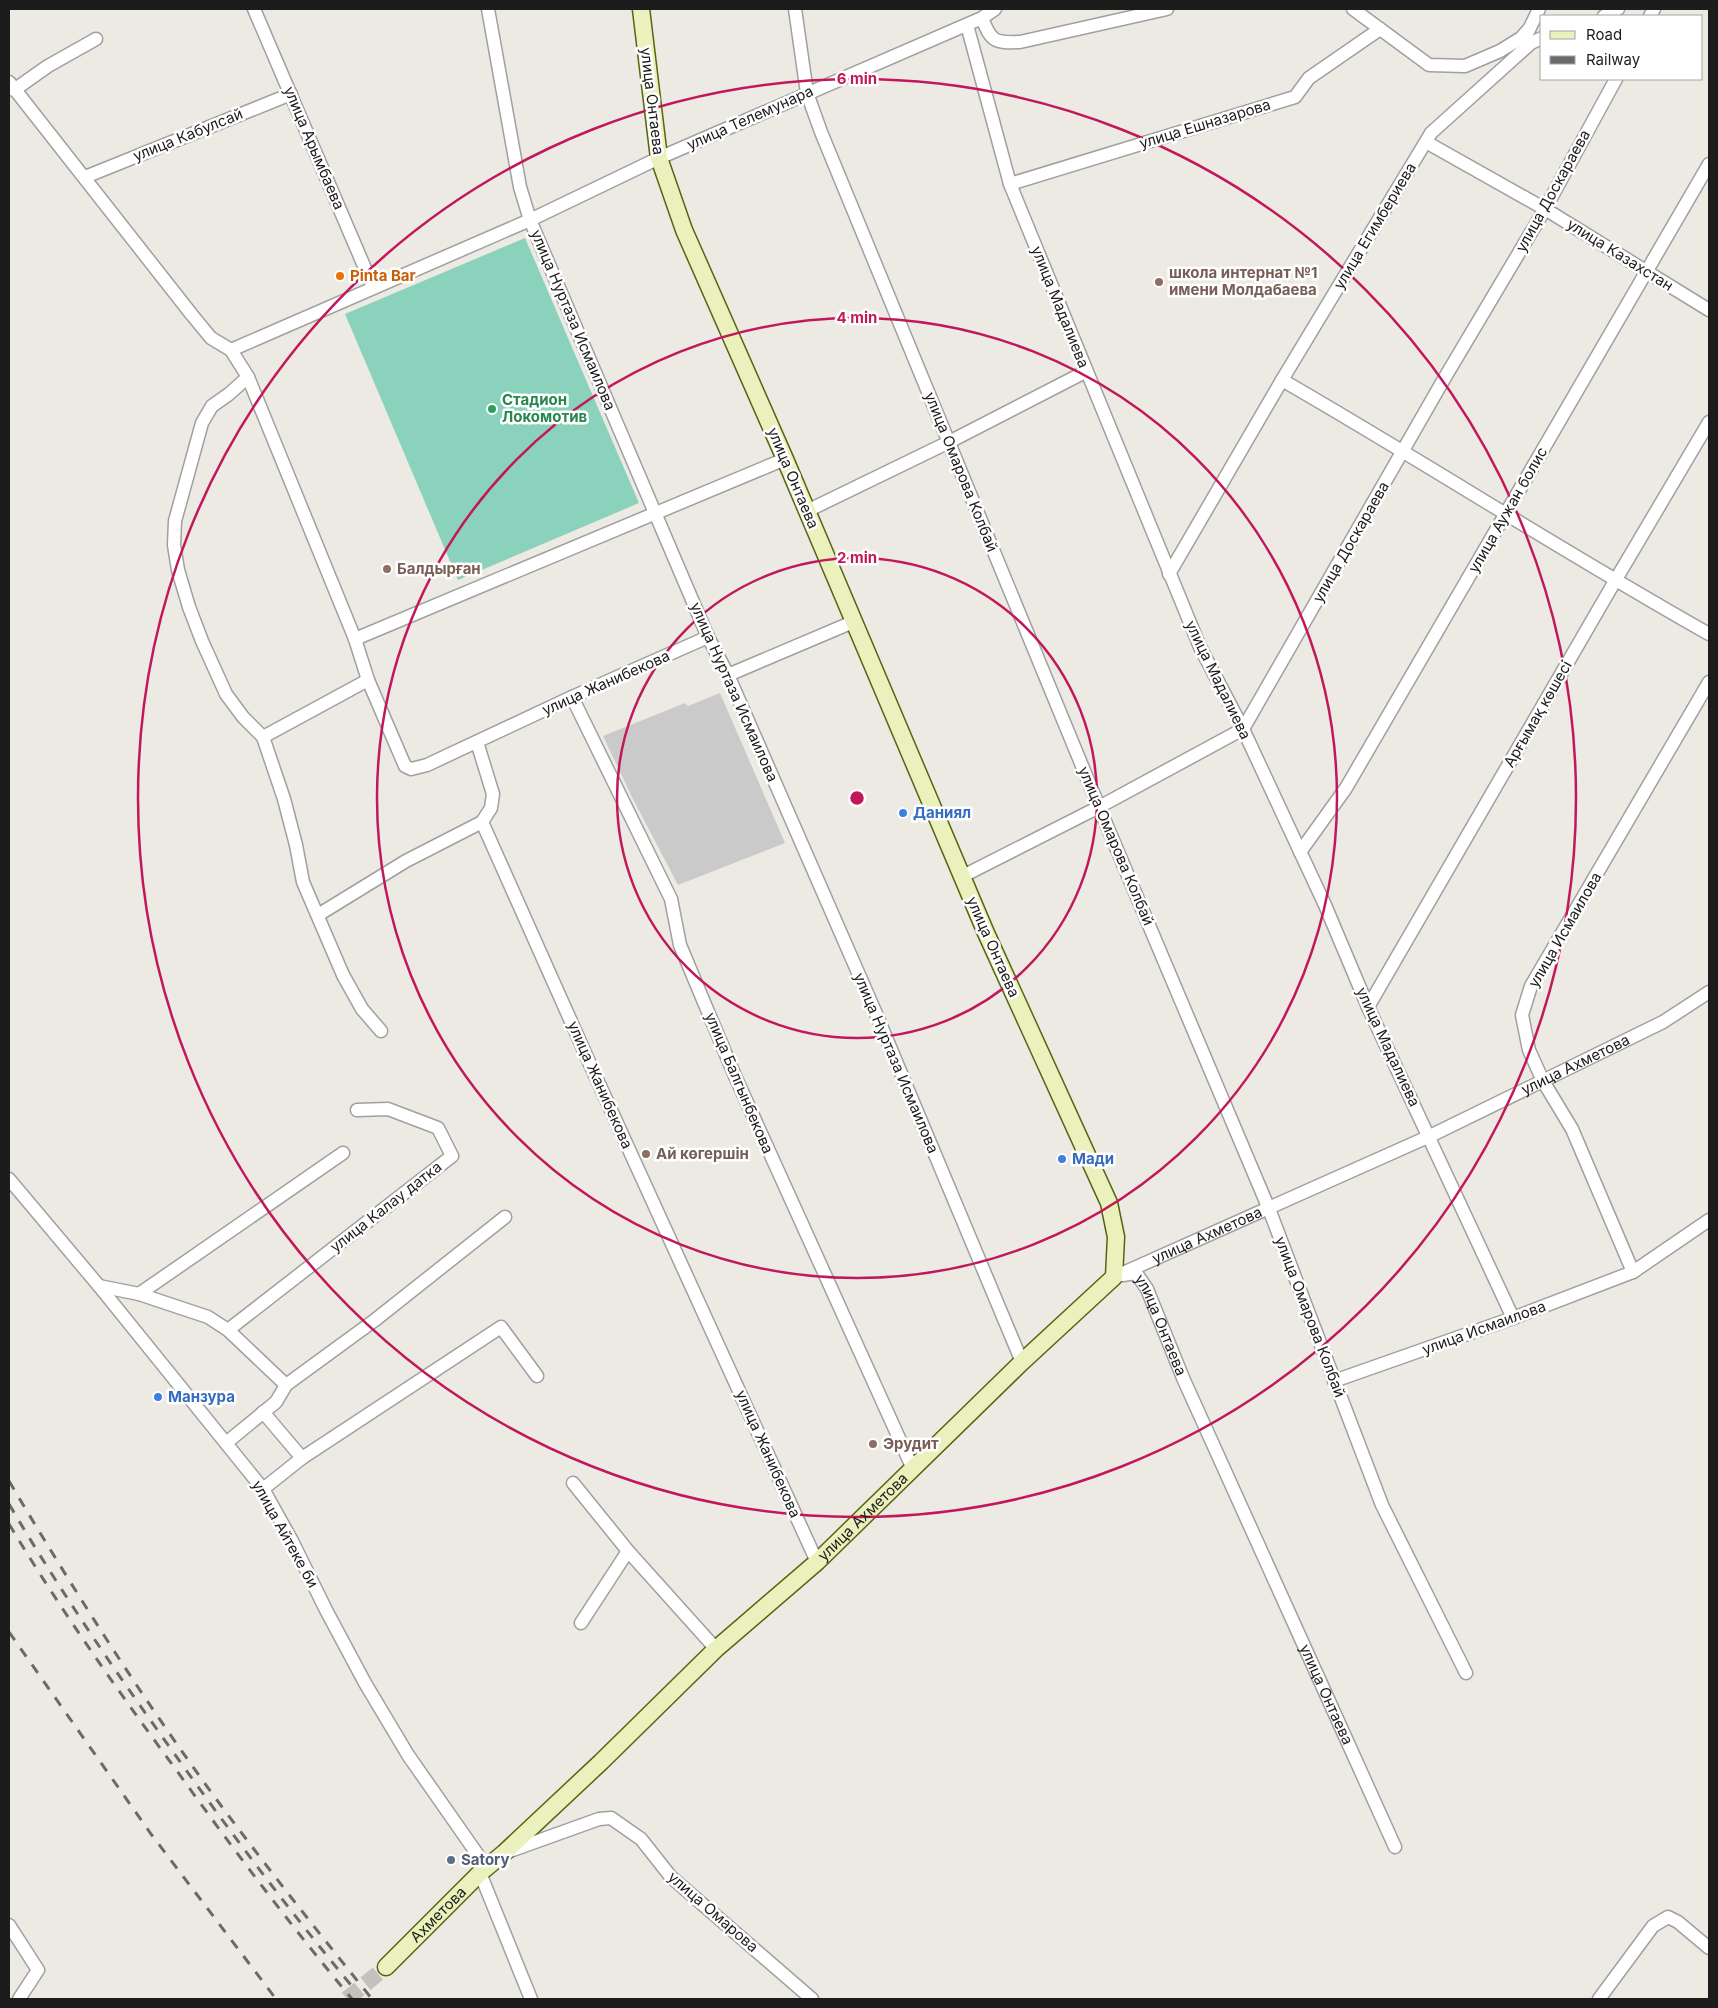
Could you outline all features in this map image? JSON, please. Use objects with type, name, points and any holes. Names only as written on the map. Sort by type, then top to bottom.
[{"type":"main road","name":"улица Онтаева","points":[[641,9],[659,158],[684,230],[785,459],[986,933],[1110,1202],[1116,1237],[1114,1277]]},
{"type":"main road","name":"улица Ахметова","points":[[601,1762],[716,1649],[817,1562],[1022,1362],[1114,1277]]},
{"type":"main road","name":"Ахметова","points":[[386,1967],[484,1871],[601,1762]]},
{"type":"street","name":"улица Арымбаева","points":[[254,9],[373,287]]},
{"type":"street","name":"улица Нуртаза Исмаилова","points":[[488,9],[520,187],[530,220],[708,638],[728,676],[877,1016],[1022,1362]]},
{"type":"street","name":"улица Омарова Колбай","points":[[795,9],[807,93],[821,132],[1099,807],[1269,1209],[1382,1505],[1466,1673]]},
{"type":"street","name":"улица Телемунара","points":[[231,350],[530,220],[659,158],[982,18],[995,9]]},
{"type":"street","points":[[982,18],[988,34],[1001,42],[1020,42],[1167,9]]},
{"type":"street","points":[[1353,9],[1429,65],[1465,66],[1500,51],[1521,38],[1529,29]]},
{"type":"street","points":[[1518,55],[1540,9]]},
{"type":"street","points":[[1606,15],[1618,9]]},
{"type":"street","name":"улица Мадалиева","points":[[967,24],[1010,184],[1169,574],[1200,647],[1243,730],[1325,905],[1368,1007],[1514,1318]]},
{"type":"street","name":"улица Ешназарова","points":[[1010,184],[1295,97],[1309,78],[1380,29]]},
{"type":"street","points":[[96,39],[12,86],[211,338],[231,350],[248,377],[356,639],[368,680],[263,737]]},
{"type":"street","name":"улица Егимбериева","points":[[1169,574],[1282,380],[1431,133],[1531,43],[1540,39]]},
{"type":"street","name":"улица Доскараева","points":[[1243,730],[1444,378],[1545,209],[1615,80]]},
{"type":"street","name":"улица Кабулсай","points":[[85,177],[291,94]]},
{"type":"street","name":"улица Казахстан","points":[[1426,142],[1545,209],[1709,310]]},
{"type":"street","name":"улица Аужан болис","points":[[1300,852],[1346,788],[1709,164]]},
{"type":"street","points":[[807,511],[949,442],[1086,372]]},
{"type":"street","points":[[248,377],[230,394],[212,406],[202,423],[175,521],[174,545],[178,570],[189,607],[226,694],[243,717],[263,737],[284,799],[303,882],[343,975],[362,1008],[381,1031]]},
{"type":"street","points":[[1282,380],[1404,450],[1505,515],[1614,581],[1709,634]]},
{"type":"street","name":"Арғымақ көшесі","points":[[1368,1007],[1614,581],[1709,422]]},
{"type":"street","points":[[356,639],[656,515],[785,459]]},
{"type":"street","points":[[728,676],[853,622]]},
{"type":"street","name":"улица Жанибекова","points":[[368,680],[405,766],[411,769],[427,765],[572,697],[708,638]]},
{"type":"street","name":"улица Исмаилова","points":[[1633,1272],[1572,1129],[1543,1081],[1529,1050],[1522,1015],[1531,986],[1709,682]]},
{"type":"street","name":"улица Балгынбекова","points":[[572,697],[671,899],[680,945],[735,1076],[913,1469]]},
{"type":"street","points":[[962,876],[1099,807],[1243,730]]},
{"type":"street","points":[[318,915],[406,861],[482,822],[491,808],[493,794],[477,742]]},
{"type":"street","name":"улица Жанибекова","points":[[482,822],[817,1562]]},
{"type":"street","name":"улица Ахметова","points":[[1114,1277],[1430,1136],[1663,1022],[1709,992]]},
{"type":"street","name":"улица Калау датка","points":[[228,1330],[452,1156],[438,1128],[388,1109],[357,1110]]},
{"type":"street","points":[[139,1294],[344,1153]]},
{"type":"street","name":"улица Айтеке би","points":[[9,1179],[99,1286],[263,1489],[365,1683],[408,1754],[484,1871],[531,1999]]},
{"type":"street","points":[[226,1442],[276,1402],[286,1386],[375,1320],[506,1217]]},
{"type":"street","name":"улица Исмаилова","points":[[1334,1381],[1514,1318],[1633,1272],[1709,1220]]},
{"type":"street","name":"улица Онтаева","points":[[1114,1277],[1136,1274],[1147,1290],[1183,1378],[1395,1847]]},
{"type":"street","points":[[99,1286],[139,1294],[202,1315],[228,1330],[286,1386]]},
{"type":"street","points":[[263,1489],[302,1458],[501,1327],[537,1376]]},
{"type":"street","points":[[263,1412],[302,1458]]},
{"type":"street","points":[[573,1483],[628,1551],[716,1649]]},
{"type":"street","points":[[580,1623],[628,1551]]},
{"type":"street","name":"улица Омарова","points":[[504,1853],[599,1820],[611,1818],[641,1839],[671,1877],[812,1999]]},
{"type":"street","points":[[1599,1999],[1653,1926],[1668,1917],[1678,1922],[1709,1948]]},
{"type":"street","points":[[9,1925],[38,1970],[19,1999]]},
{"type":"shaded area","points":[[720,693],[785,843],[678,885],[633,799],[603,736],[685,703],[688,706]]},
{"type":"green space","name":"Стадион Локомотив","points":[[525,238],[639,503],[458,580],[345,314]]},
{"type":"tunnel","points":[[347,1999],[386,1967]]},
{"type":"railway","points":[[9,1481],[108,1641],[187,1758],[272,1873],[372,1999]]},
{"type":"railway","points":[[9,1504],[69,1600],[154,1725],[219,1816],[308,1933],[355,1990]]},
{"type":"railway","points":[[9,1524],[69,1618],[133,1711],[263,1887],[352,1999]]},
{"type":"railway","points":[[9,1632],[151,1834],[276,1999]]},
{"type":"place","name":"Pinta Bar","points":[[340,276]]},
{"type":"place","name":"школа интернат №1 имени Молдабаева","points":[[1159,282]]},
{"type":"place","name":"Стадион Локомотив","points":[[492,409]]},
{"type":"place","name":"Балдырған","points":[[387,569]]},
{"type":"place","name":"Даниял","points":[[903,813]]},
{"type":"place","name":"Ай көгершін","points":[[646,1154]]},
{"type":"place","name":"Мади","points":[[1062,1159]]},
{"type":"place","name":"Манзура","points":[[158,1397]]},
{"type":"place","name":"Эрудит","points":[[873,1444]]},
{"type":"place","name":"Satory","points":[[451,1860]]}]
